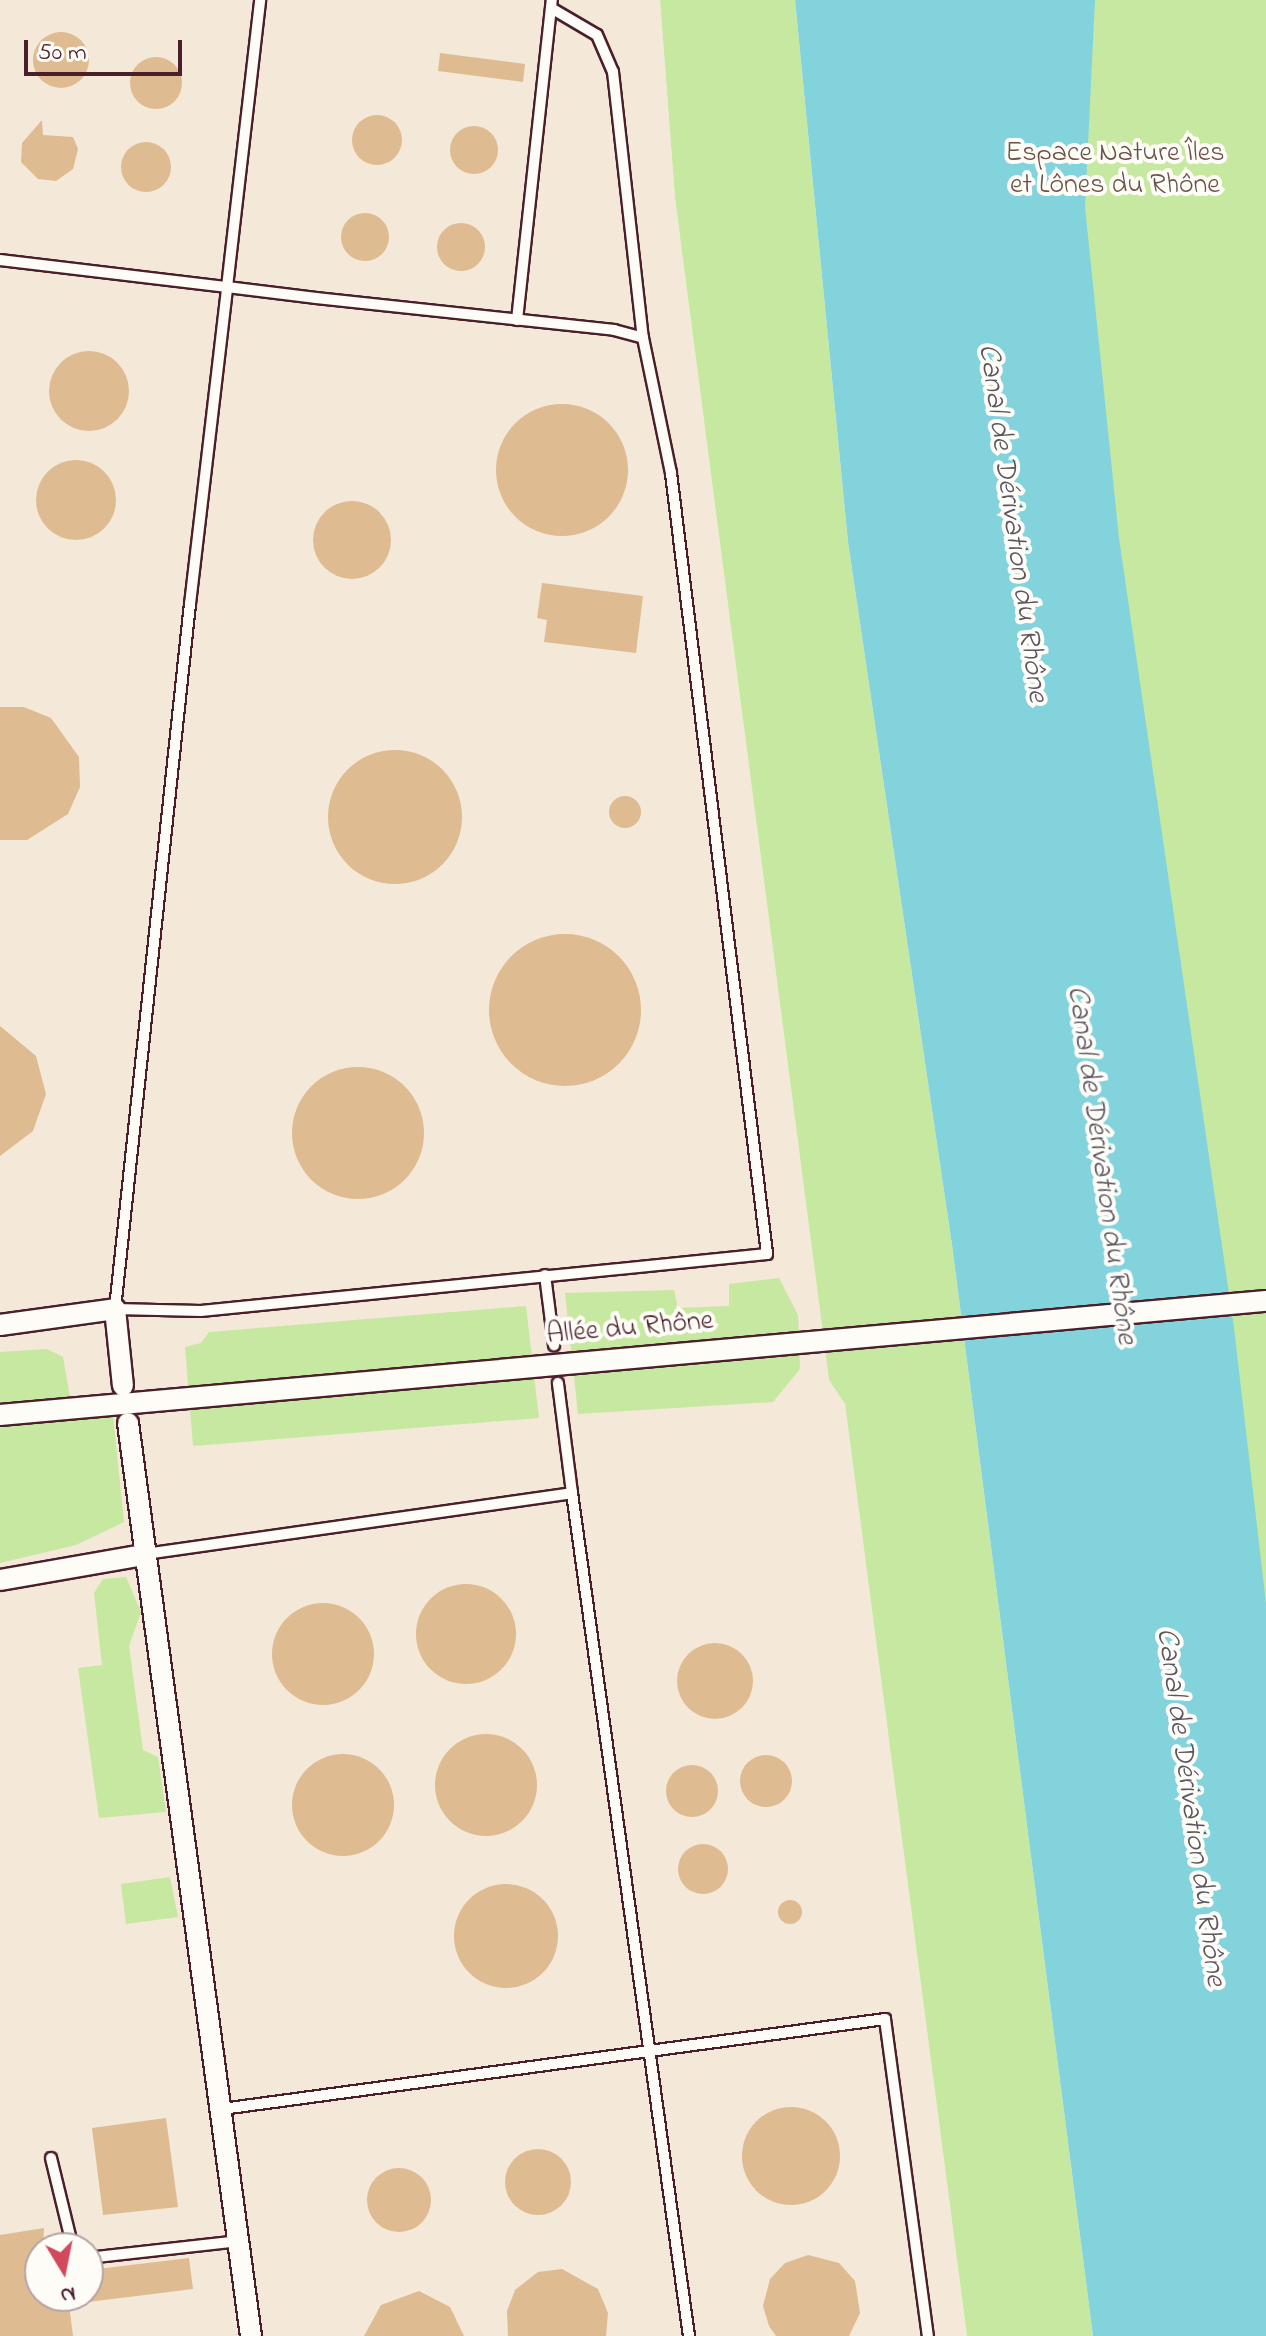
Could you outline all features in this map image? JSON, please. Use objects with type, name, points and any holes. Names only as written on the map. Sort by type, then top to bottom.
[{"type":"street","name":"Allée du Rhône","points":[[0,1415],[795,1341],[1266,1301]]},
{"type":"street","points":[[0,1325],[115,1309],[123,1386]]},
{"type":"street","points":[[128,1423],[143,1555],[251,2336]]},
{"type":"street","points":[[0,1580],[143,1555]]},
{"type":"lane","points":[[260,0],[115,1309],[201,1311],[767,1254],[673,488],[643,338],[613,72],[597,35],[552,4],[517,320]]},
{"type":"lane","points":[[0,260],[517,320],[643,338]]},
{"type":"lane","points":[[545,1275],[554,1345]]},
{"type":"lane","points":[[558,1383],[689,2336]]},
{"type":"lane","points":[[143,1555],[572,1493]]},
{"type":"lane","points":[[222,2109],[885,2019],[928,2336]]},
{"type":"lane","points":[[51,2158],[69,2232]]},
{"type":"lane","points":[[104,2256],[239,2241]]},
{"type":"shaded area","points":[[0,0],[660,0],[675,198],[829,1380],[845,1404],[967,2336],[0,2336]]},
{"type":"green space","points":[[660,0],[795,0],[848,542],[952,1245],[1093,2336],[967,2336],[845,1404],[829,1380],[675,198]]},
{"type":"green space","name":"Espace Nature Îles et Lônes du Rhône","points":[[961,0],[1266,0],[1266,2336]]},
{"type":"green space","points":[[779,1278],[798,1315],[800,1369],[773,1402],[578,1414],[565,1293],[674,1290],[678,1308],[729,1306],[729,1284]]},
{"type":"green space","points":[[526,1306],[539,1418],[193,1446],[185,1347],[201,1343],[209,1332]]},
{"type":"green space","points":[[47,1349],[63,1357],[74,1420],[113,1415],[124,1522],[76,1545],[0,1563],[0,1352]]},
{"type":"green space","points":[[126,1577],[141,1612],[129,1646],[143,1750],[158,1757],[166,1812],[99,1818],[78,1668],[102,1665],[94,1593],[103,1579]]},
{"type":"green space","points":[[170,1877],[178,1917],[126,1924],[121,1884]]},
{"type":"water","name":"Canal de Dérivation du Rhône","points":[[795,0],[1095,0],[1085,207],[1119,538],[1234,1328],[1266,1603],[1266,2336],[1093,2336],[952,1245],[848,542]]},
{"type":"building","points":[[61,32],[81,40],[89,60],[81,80],[61,88],[41,80],[33,60],[41,40]]},
{"type":"building","points":[[440,53],[525,64],[523,82],[438,71]]},
{"type":"building","points":[[156,57],[174,65],[182,83],[174,101],[156,109],[138,101],[130,83],[138,65]]},
{"type":"building","points":[[377,115],[394,123],[402,140],[394,157],[377,165],[360,157],[352,140],[360,123]]},
{"type":"building","points":[[42,120],[43,135],[73,137],[78,149],[73,169],[56,181],[38,179],[21,162],[22,143]]},
{"type":"building","points":[[474,126],[491,133],[498,150],[491,167],[474,174],[457,167],[450,150],[457,133]]},
{"type":"building","points":[[146,142],[164,149],[171,167],[164,185],[146,192],[128,185],[121,167],[128,149]]},
{"type":"building","points":[[365,213],[374,214],[382,220],[388,228],[388,246],[382,254],[374,260],[365,261],[356,260],[348,254],[342,246],[341,237],[342,228],[348,220],[356,214]]},
{"type":"building","points":[[461,223],[470,224],[478,230],[484,238],[484,256],[478,264],[470,270],[461,271],[452,270],[444,264],[438,256],[437,247],[438,238],[444,230],[452,224]]},
{"type":"building","points":[[89,351],[104,354],[117,363],[126,376],[129,391],[126,406],[117,419],[104,428],[89,431],[74,428],[61,419],[52,406],[49,391],[52,376],[61,363],[74,354]]},
{"type":"building","points":[[562,404],[587,409],[609,423],[623,445],[628,470],[623,495],[609,517],[587,531],[562,536],[537,531],[515,517],[501,495],[496,470],[501,445],[515,423],[537,409]]},
{"type":"building","points":[[76,460],[91,463],[104,472],[113,485],[116,500],[113,515],[104,528],[91,537],[76,540],[61,537],[48,528],[39,515],[36,500],[39,485],[48,472],[61,463]]},
{"type":"building","points":[[352,501],[367,504],[379,513],[388,525],[391,540],[388,555],[379,567],[367,576],[352,579],[337,576],[325,567],[316,555],[313,540],[316,525],[325,513],[337,504]]},
{"type":"building","points":[[542,583],[643,596],[636,653],[544,642],[547,620],[537,618]]},
{"type":"building","points":[[0,707],[24,707],[51,718],[79,757],[80,787],[68,814],[27,840],[0,840]]},
{"type":"building","points":[[395,750],[421,755],[442,770],[457,791],[462,817],[457,843],[442,864],[421,879],[395,884],[369,879],[348,864],[333,843],[328,817],[333,791],[348,770],[369,755]]},
{"type":"building","points":[[625,796],[636,801],[641,812],[636,823],[625,828],[614,823],[609,812],[614,801]]},
{"type":"building","points":[[565,934],[594,940],[619,956],[635,981],[641,1010],[635,1039],[619,1064],[594,1080],[565,1086],[536,1080],[511,1064],[495,1039],[489,1010],[495,981],[511,956],[536,940]]},
{"type":"building","points":[[0,1026],[36,1056],[46,1094],[33,1131],[0,1156]]},
{"type":"building","points":[[358,1067],[383,1072],[405,1086],[419,1108],[424,1133],[419,1158],[405,1180],[383,1194],[358,1199],[333,1194],[311,1180],[297,1158],[292,1133],[297,1108],[311,1086],[333,1072]]},
{"type":"building","points":[[466,1584],[485,1587],[502,1598],[513,1615],[516,1634],[513,1653],[502,1670],[485,1681],[466,1684],[447,1681],[430,1670],[419,1653],[416,1634],[419,1615],[430,1598],[447,1587]]},
{"type":"building","points":[[323,1603],[343,1607],[359,1618],[370,1634],[374,1654],[370,1674],[359,1690],[343,1701],[323,1705],[303,1701],[287,1690],[276,1674],[272,1654],[276,1634],[287,1618],[303,1607]]},
{"type":"building","points":[[708,1643],[722,1643],[736,1649],[747,1660],[753,1681],[750,1696],[742,1708],[722,1719],[708,1719],[694,1713],[683,1702],[677,1688],[677,1674],[683,1660],[694,1649]]},
{"type":"building","points":[[486,1734],[515,1742],[529,1756],[537,1785],[529,1814],[515,1828],[486,1836],[457,1828],[443,1814],[435,1785],[443,1756],[457,1742]]},
{"type":"building","points":[[343,1754],[363,1757],[386,1776],[391,1785],[394,1805],[391,1825],[372,1848],[363,1853],[343,1856],[323,1853],[300,1834],[295,1825],[292,1805],[295,1785],[314,1762],[323,1757]]},
{"type":"building","points":[[766,1755],[784,1763],[792,1781],[784,1799],[766,1807],[748,1799],[740,1781],[748,1763]]},
{"type":"building","points":[[692,1765],[710,1773],[718,1791],[710,1809],[692,1817],[674,1809],[666,1791],[674,1773]]},
{"type":"building","points":[[693,1845],[713,1845],[727,1859],[727,1879],[713,1893],[693,1893],[679,1879],[679,1859]]},
{"type":"building","points":[[506,1884],[526,1888],[543,1899],[554,1916],[558,1936],[554,1956],[543,1973],[526,1984],[506,1988],[486,1984],[469,1973],[458,1956],[454,1936],[458,1916],[469,1899],[486,1888]]},
{"type":"building","points":[[790,1900],[799,1903],[802,1912],[799,1921],[790,1924],[781,1921],[778,1912],[781,1903]]},
{"type":"building","points":[[791,2107],[810,2111],[826,2121],[836,2137],[840,2156],[836,2175],[826,2191],[810,2201],[791,2205],[772,2201],[756,2191],[746,2175],[742,2156],[746,2137],[756,2121],[772,2111]]},
{"type":"building","points":[[166,2118],[178,2207],[103,2215],[92,2128]]},
{"type":"building","points":[[538,2149],[551,2151],[566,2164],[571,2182],[569,2195],[556,2210],[538,2215],[525,2213],[510,2200],[505,2182],[507,2169],[520,2154]]},
{"type":"building","points":[[399,2168],[422,2177],[431,2200],[422,2223],[399,2232],[376,2223],[367,2200],[376,2177]]},
{"type":"building","points":[[44,2228],[44,2232],[24,2232],[24,2312],[70,2312],[73,2336],[0,2336],[0,2235]]},
{"type":"building","points":[[808,2255],[839,2263],[855,2281],[860,2313],[849,2336],[776,2336],[769,2326],[763,2306],[770,2279],[785,2263]]},
{"type":"building","points":[[189,2258],[193,2289],[104,2300],[104,2268]]},
{"type":"building","points":[[562,2269],[598,2289],[608,2313],[606,2336],[508,2336],[507,2311],[515,2290],[538,2272]]},
{"type":"building","points":[[419,2291],[450,2307],[464,2336],[364,2336],[381,2305]]}]
